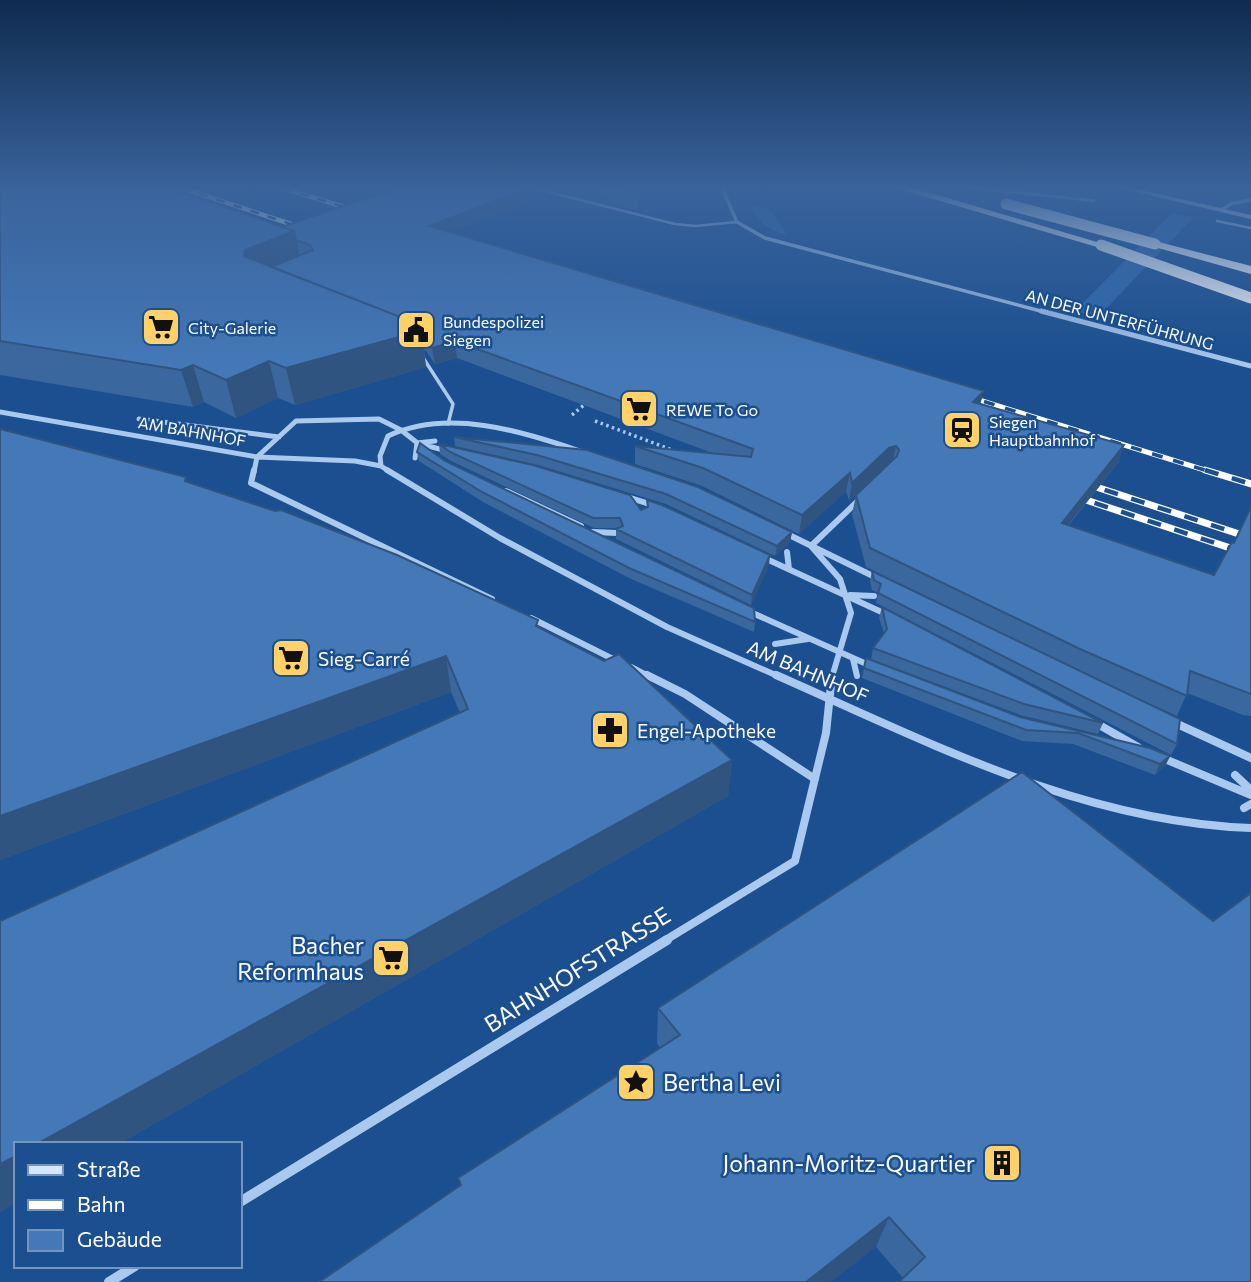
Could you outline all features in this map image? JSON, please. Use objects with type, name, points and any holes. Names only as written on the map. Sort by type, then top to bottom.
[{"type":"highway","points":[[1109,248],[1251,298]]},
{"type":"highway","points":[[1111,248],[1251,287]]},
{"type":"highway","points":[[1169,248],[1251,270]]},
{"type":"highway","points":[[1173,248],[1251,264]]},
{"type":"street","name":"AN DER UNTERFÜHRUNG","points":[[802,248],[1251,366]]},
{"type":"street","name":"AM BAHNHOF","points":[[0,412],[257,457],[355,461],[381,466],[500,538],[667,627],[988,768],[1087,801],[1195,826],[1251,828]]},
{"type":"street","points":[[139,419],[279,437]]},
{"type":"street","points":[[438,459],[401,430],[379,419],[296,421],[257,457],[251,483],[500,603]]},
{"type":"street","points":[[381,466],[380,456],[388,436],[417,424],[448,424],[503,430],[594,456]]},
{"type":"street","points":[[417,443],[435,441]]},
{"type":"street","points":[[417,443],[455,453]]},
{"type":"street","points":[[415,458],[417,443]]},
{"type":"street","points":[[495,486],[617,545]]},
{"type":"street","points":[[811,546],[872,487]]},
{"type":"street","points":[[609,491],[664,509]]},
{"type":"street","points":[[634,499],[643,514]]},
{"type":"street","points":[[774,528],[884,582]]},
{"type":"street","points":[[593,532],[618,533]]},
{"type":"street","points":[[811,546],[840,579],[845,595]]},
{"type":"street","points":[[787,552],[789,569]]},
{"type":"street","points":[[755,553],[898,620]]},
{"type":"street","points":[[845,595],[874,596]]},
{"type":"street","name":"BAHNHOFSTRASSE","points":[[242,1201],[795,860],[826,733],[833,667],[851,613],[845,595]]},
{"type":"street","points":[[739,607],[876,668]]},
{"type":"street","points":[[525,615],[685,694],[815,779]]},
{"type":"street","points":[[775,644],[808,639]]},
{"type":"street","points":[[853,659],[858,676]]},
{"type":"street","points":[[1165,718],[1251,758]]},
{"type":"street","points":[[1090,720],[1147,752]]},
{"type":"street","points":[[1108,742],[1147,752],[1251,793]]},
{"type":"street","points":[[1235,775],[1251,793]]},
{"type":"street","points":[[109,1282],[132,1268]]},
{"type":"lane","points":[[412,350],[424,355],[453,404],[448,424]]},
{"type":"path","points":[[584,405],[575,413],[677,452]]},
{"type":"shaded area","points":[[1138,248],[1164,248],[1098,317],[1075,311]]},
{"type":"building","points":[[0,248],[251,248],[245,250],[244,256],[416,323],[421,331],[286,368],[269,361],[226,380],[193,365],[181,370],[0,341]]},
{"type":"building","points":[[312,248],[502,248],[984,391],[973,402],[1124,445],[1062,523],[1214,575],[1232,542],[1234,543],[1251,507],[1251,694],[1190,671],[1187,696],[1080,649],[870,548],[856,495],[897,456],[899,450],[896,446],[889,448],[852,483],[850,473],[802,515],[703,468],[635,446],[751,457],[753,449],[455,341],[432,348],[416,323],[271,267],[313,250]]},
{"type":"building","points":[[0,429],[186,477],[185,481],[275,511],[281,510],[397,555],[538,620],[536,626],[604,661],[619,654],[732,760],[41,1142],[14,1142],[14,1157],[0,1164],[0,921],[468,709],[446,656],[0,816]]},
{"type":"building","points":[[454,437],[587,450],[698,487],[792,532],[777,546],[666,494],[537,455]]},
{"type":"building","points":[[420,443],[445,461],[754,608],[755,622],[629,568],[482,492],[417,452]]},
{"type":"building","points":[[439,444],[533,465],[630,495],[641,510],[648,507],[647,500],[662,505],[770,555],[752,595],[616,529],[623,526],[620,518],[593,518],[450,452]]},
{"type":"building","points":[[872,571],[1180,719],[1177,744],[878,593],[881,584],[874,580]]},
{"type":"building","points":[[882,607],[1103,723],[1024,704],[873,648],[887,629]]},
{"type":"building","points":[[866,658],[1020,717],[1150,748],[1170,756],[1160,764],[1078,733],[1026,730],[864,668]]},
{"type":"building","name":"Johann-Moritz-Quartier","points":[[1022,772],[1213,921],[1251,893],[1251,1282],[899,1282],[925,1257],[889,1217],[806,1282],[319,1282],[461,1185],[458,1178],[680,1035],[658,1008]]},
{"type":"railway","points":[[963,395],[1211,472]]},
{"type":"railway","points":[[1205,470],[1251,484]]},
{"type":"railway","points":[[1078,481],[1251,538]]},
{"type":"railway","points":[[1068,494],[1251,555]]},
{"type":"place","name":"City-Galerie","points":[[161,327]]},
{"type":"place","name":"Bundespolizei Siegen","points":[[416,330]]},
{"type":"place","name":"REWE To Go","points":[[639,409]]},
{"type":"place","name":"Siegen Hauptbahnhof","points":[[962,430]]},
{"type":"place","name":"Sieg-Carré","points":[[291,658]]},
{"type":"place","name":"Engel-Apotheke","points":[[610,730]]},
{"type":"place","name":"Bacher Reformhaus","points":[[391,958]]},
{"type":"place","name":"Bertha Levi","points":[[636,1082]]},
{"type":"place","name":"Johann-Moritz-Quartier","points":[[1002,1163]]}]
